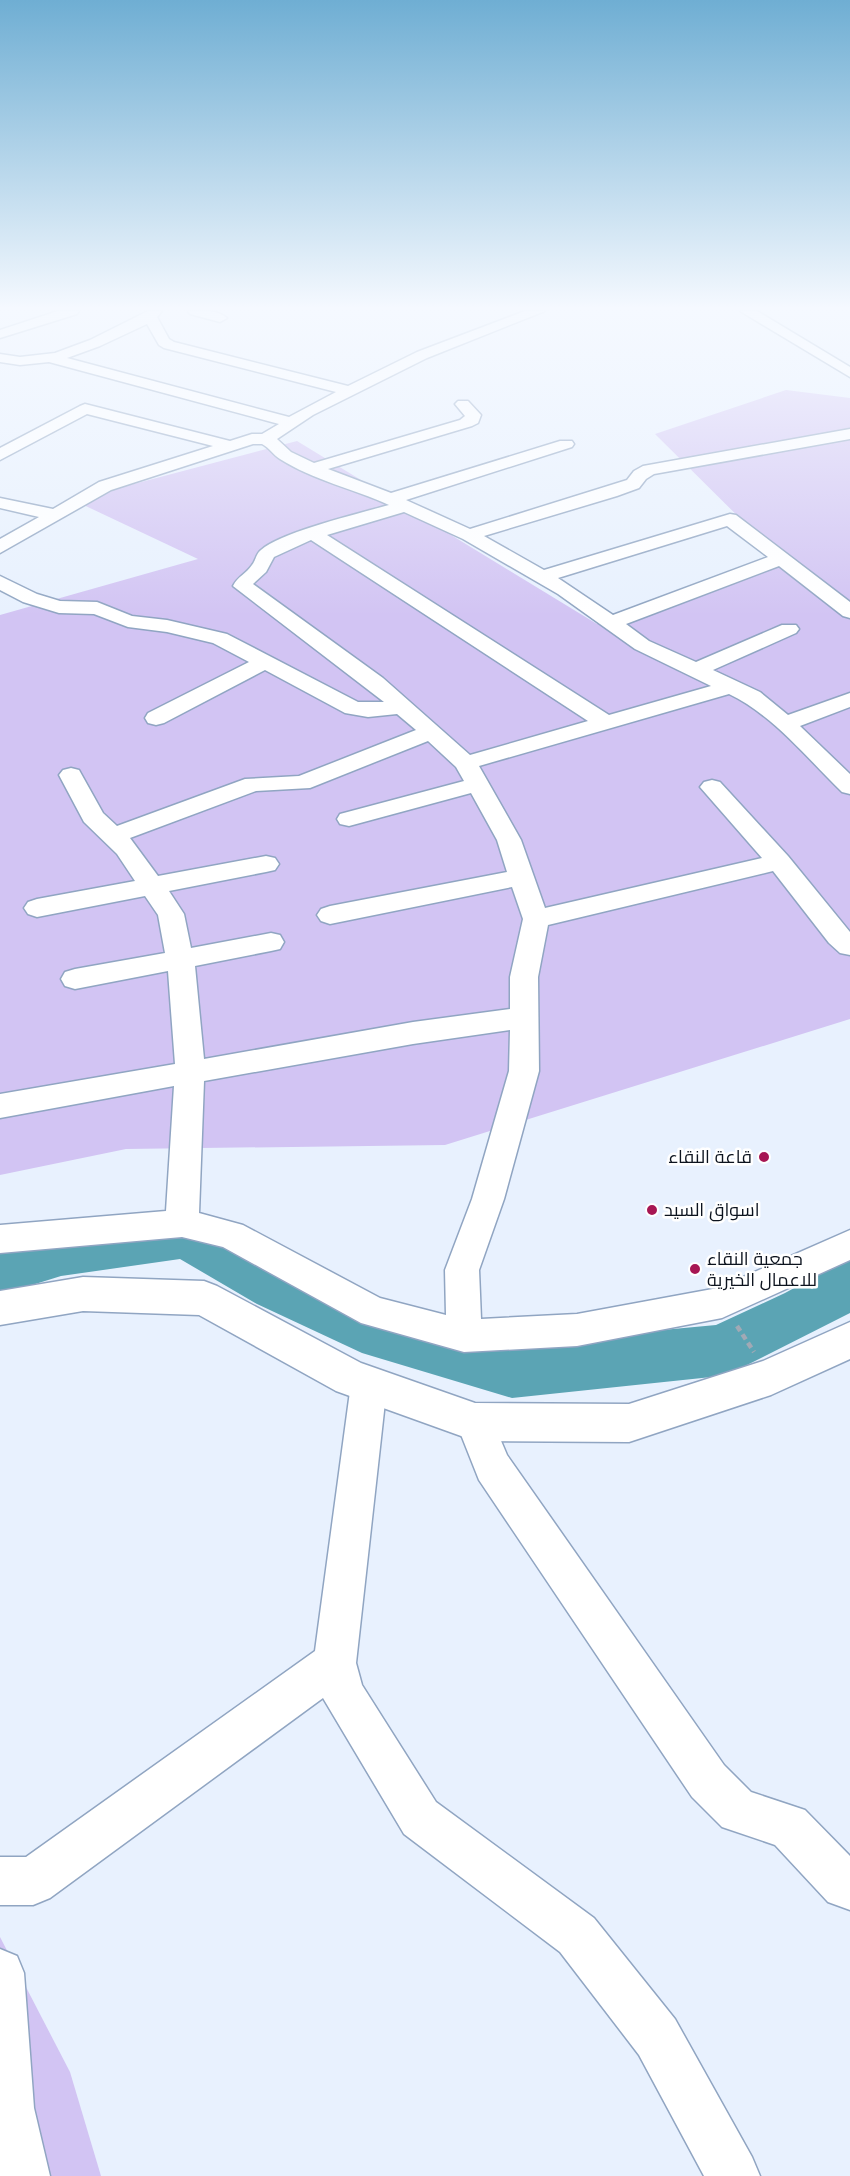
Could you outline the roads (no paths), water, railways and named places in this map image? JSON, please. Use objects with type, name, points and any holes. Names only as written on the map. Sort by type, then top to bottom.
[{"type":"street","points":[[0,455],[78,413]]},
{"type":"street","points":[[99,413],[232,446]]},
{"type":"street","points":[[255,413],[291,422]]},
{"type":"street","points":[[0,548],[105,486],[252,440],[265,439],[309,413]]},
{"type":"street","points":[[314,468],[466,423],[472,420],[473,415],[471,413]]},
{"type":"street","points":[[469,535],[611,492],[633,484],[639,475],[649,470],[850,434]]},
{"type":"street","points":[[265,439],[273,443],[285,455],[398,502],[469,535],[542,577],[642,645],[752,697],[786,724],[850,787]]},
{"type":"street","points":[[464,1336],[462,1270],[488,1199],[524,1071],[524,977],[536,919],[509,840],[472,774],[431,732],[375,683],[243,586],[246,579],[258,571],[267,554],[398,502],[566,444]]},
{"type":"street","points":[[0,503],[56,515]]},
{"type":"street","points":[[542,577],[729,519],[850,612]]},
{"type":"street","points":[[313,534],[606,723]]},
{"type":"street","points":[[611,623],[781,559]]},
{"type":"street","points":[[0,582],[30,598],[59,606],[97,608],[128,621],[167,626],[220,638],[353,708],[368,710],[403,707]]},
{"type":"street","points":[[696,670],[789,629]]},
{"type":"street","points":[[156,718],[265,662]]},
{"type":"street","points":[[349,819],[606,723],[730,687]]},
{"type":"street","points":[[786,724],[850,699]]},
{"type":"street","points":[[113,836],[253,784],[302,783],[431,732]]},
{"type":"street","points":[[71,775],[93,817],[126,848],[171,914],[183,976],[190,1073],[182,1223]]},
{"type":"street","points":[[712,787],[779,862],[838,937],[850,946]]},
{"type":"street","points":[[536,919],[779,862]]},
{"type":"street","points":[[37,908],[266,864]]},
{"type":"street","points":[[330,915],[522,877]]},
{"type":"street","points":[[75,979],[271,942]]},
{"type":"street","points":[[0,1106],[413,1034],[523,1018]]},
{"type":"street","points":[[1,1233],[182,1223],[231,1235],[373,1312],[464,1336],[577,1329],[722,1303],[850,1244]]},
{"type":"street","points":[[0,1308],[83,1294],[204,1298],[351,1378],[475,1422],[629,1423],[771,1377],[850,1340]]},
{"type":"street","points":[[369,1384],[335,1663],[343,1694],[420,1818],[577,1935],[657,2037],[733,2176]]},
{"type":"street","points":[[475,1422],[492,1467],[708,1781],[738,1811],[789,1826],[845,1886],[850,1886]]},
{"type":"street","points":[[0,1881],[33,1881],[335,1663]]},
{"type":"street","points":[[0,1973],[8,2108],[23,2176]]},
{"type":"waterway","points":[[0,1271],[61,1253],[186,1236],[276,1287],[382,1335],[512,1371],[721,1350],[805,1310],[850,1285]]},
{"type":"place","name":"قاعة النقاء","points":[[764,1157]]},
{"type":"place","name":"اسواق السيد","points":[[652,1210]]},
{"type":"place","name":"جمعية النقاء للاعمال الخيرية","points":[[695,1269]]}]
